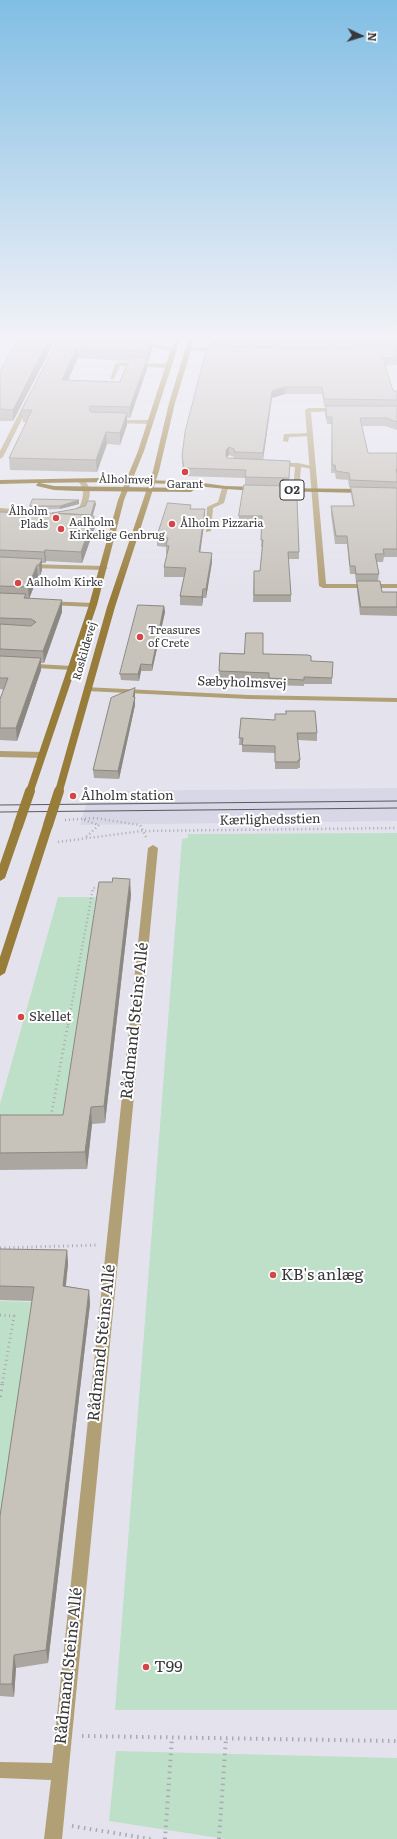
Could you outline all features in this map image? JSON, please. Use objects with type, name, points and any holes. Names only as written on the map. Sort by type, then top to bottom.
[{"type":"main road","name":"Ålholmvej","points":[[0,482],[80,480],[196,484],[225,488]]},
{"type":"main road","name":"Ålholmvej","points":[[27,482],[54,488],[87,489],[150,490],[225,488],[374,491]]},
{"type":"street","points":[[0,457],[17,423]]},
{"type":"street","name":"Roskildevej","points":[[0,878],[93,606],[121,500],[129,482],[150,423]]},
{"type":"street","name":"Roskildevej","points":[[0,973],[59,791],[111,607],[150,490],[167,423]]},
{"type":"street","points":[[309,423],[323,586],[397,586]]},
{"type":"street","points":[[286,438],[310,435]]},
{"type":"street","points":[[267,464],[313,467]]},
{"type":"street","points":[[296,490],[298,465]]},
{"type":"street","points":[[66,513],[83,507],[87,498],[87,489],[85,484],[80,480]]},
{"type":"street","points":[[208,531],[210,507],[221,502],[225,488]]},
{"type":"street","points":[[0,510],[45,513]]},
{"type":"street","points":[[16,519],[39,520]]},
{"type":"street","points":[[77,522],[116,523]]},
{"type":"street","points":[[22,565],[104,568]]},
{"type":"street","points":[[39,603],[93,606]]},
{"type":"street","points":[[0,664],[72,668]]},
{"type":"street","name":"Sæbyholmsvej","points":[[87,689],[248,697],[397,700]]},
{"type":"street","points":[[0,754],[42,756]]},
{"type":"street","name":"Rådmand Steins Allé","points":[[53,1831],[153,848]]},
{"type":"street","points":[[0,1770],[59,1772]]},
{"type":"path","points":[[263,434],[286,438]]},
{"type":"path","points":[[84,838],[99,825],[84,820],[95,818],[140,825],[142,831]]},
{"type":"path","name":"Kærlighedsstien","points":[[42,845],[142,831],[397,828]]},
{"type":"path","points":[[50,1122],[93,888],[108,888]]},
{"type":"path","points":[[0,1248],[112,1244]]},
{"type":"path","points":[[0,1315],[14,1316],[0,1397]]},
{"type":"path","points":[[62,1736],[397,1741]]},
{"type":"path","points":[[165,1839],[172,1738]]},
{"type":"path","points":[[218,1839],[226,1738]]},
{"type":"path","points":[[53,1831],[151,1839]]},
{"type":"shaded area","points":[[397,788],[397,821],[80,825],[90,791]]},
{"type":"green space","name":"KB's anlæg","points":[[397,833],[397,1710],[115,1710],[182,839],[188,838],[188,834]]},
{"type":"green space","points":[[58,897],[96,897],[64,1130],[0,1128],[0,1104]]},
{"type":"green space","points":[[0,1301],[33,1302],[0,1523]]},
{"type":"green space","points":[[116,1751],[397,1758],[397,1839],[225,1839],[109,1821]]},
{"type":"building","points":[[26,423],[124,423],[120,433],[106,432],[96,460],[9,458]]},
{"type":"building","points":[[187,423],[267,423],[263,453],[235,452],[234,449],[229,447],[226,450],[226,456],[227,458],[290,461],[289,478],[245,477],[246,470],[184,468],[182,456]]},
{"type":"building","points":[[332,423],[361,423],[368,453],[397,453],[397,482],[350,480],[349,473],[336,471],[335,465],[332,465]]},
{"type":"building","points":[[244,485],[289,486],[289,499],[297,499],[299,552],[288,552],[291,595],[254,595],[254,571],[260,571],[263,540],[261,540],[262,516],[239,516]]},
{"type":"building","points":[[351,487],[397,488],[397,549],[383,549],[384,554],[375,554],[379,574],[356,574],[355,566],[350,566],[347,536],[336,536],[331,506],[354,506]]},
{"type":"building","points":[[33,499],[79,500],[60,506],[30,506]]},
{"type":"building","points":[[88,501],[95,501],[91,515],[52,513],[85,506]]},
{"type":"building","points":[[168,503],[191,505],[190,509],[205,509],[199,552],[212,553],[206,589],[203,589],[202,597],[180,596],[186,568],[164,567],[169,546],[166,545],[168,538],[157,537]]},
{"type":"building","points":[[0,512],[94,516],[81,552],[45,550],[44,552],[0,550]]},
{"type":"building","points":[[0,557],[42,559],[39,565],[37,565],[28,587],[0,586]]},
{"type":"building","points":[[357,581],[380,581],[382,592],[397,592],[397,607],[361,607]]},
{"type":"building","points":[[0,593],[26,594],[24,598],[62,600],[43,651],[0,649],[0,624],[31,626],[36,622],[31,619],[0,618]]},
{"type":"building","points":[[138,605],[164,606],[152,665],[141,664],[138,674],[120,674]]},
{"type":"building","points":[[246,633],[263,633],[263,654],[308,655],[311,656],[311,661],[333,662],[332,678],[304,677],[304,680],[269,678],[269,673],[219,671],[220,653],[244,654]]},
{"type":"building","points":[[0,656],[41,658],[16,728],[0,728],[0,699],[8,678],[0,678]]},
{"type":"building","points":[[135,688],[133,697],[135,697],[118,771],[93,770],[111,698]]},
{"type":"building","points":[[286,711],[315,711],[317,733],[297,733],[300,760],[298,760],[298,762],[275,762],[275,746],[242,745],[243,738],[239,738],[241,718],[275,720],[275,714],[286,714]]},
{"type":"building","points":[[113,878],[130,879],[104,1106],[91,1107],[85,1152],[0,1153],[0,1115],[63,1115],[99,882],[112,882]]},
{"type":"building","points":[[0,1249],[67,1250],[63,1286],[89,1290],[46,1650],[14,1655],[12,1684],[0,1684],[0,1516],[34,1287],[0,1286]]},
{"type":"tram line","points":[[0,805],[397,801]]},
{"type":"tram line","points":[[0,812],[397,808]]},
{"type":"place","name":"Garant","points":[[185,472]]},
{"type":"place","name":"Ålholm Plads","points":[[56,518]]},
{"type":"place","name":"Ålholm Pizzaria","points":[[172,524]]},
{"type":"place","name":"Aalholm Kirkelige Genbrug","points":[[61,529]]},
{"type":"place","name":"Aalholm Kirke","points":[[18,583]]},
{"type":"place","name":"Treasures of Crete","points":[[140,637]]},
{"type":"place","name":"Ålholm station","points":[[73,796]]},
{"type":"place","name":"Skellet","points":[[21,1017]]},
{"type":"place","name":"KB's anlæg","points":[[273,1275]]},
{"type":"place","name":"T99","points":[[146,1667]]}]
